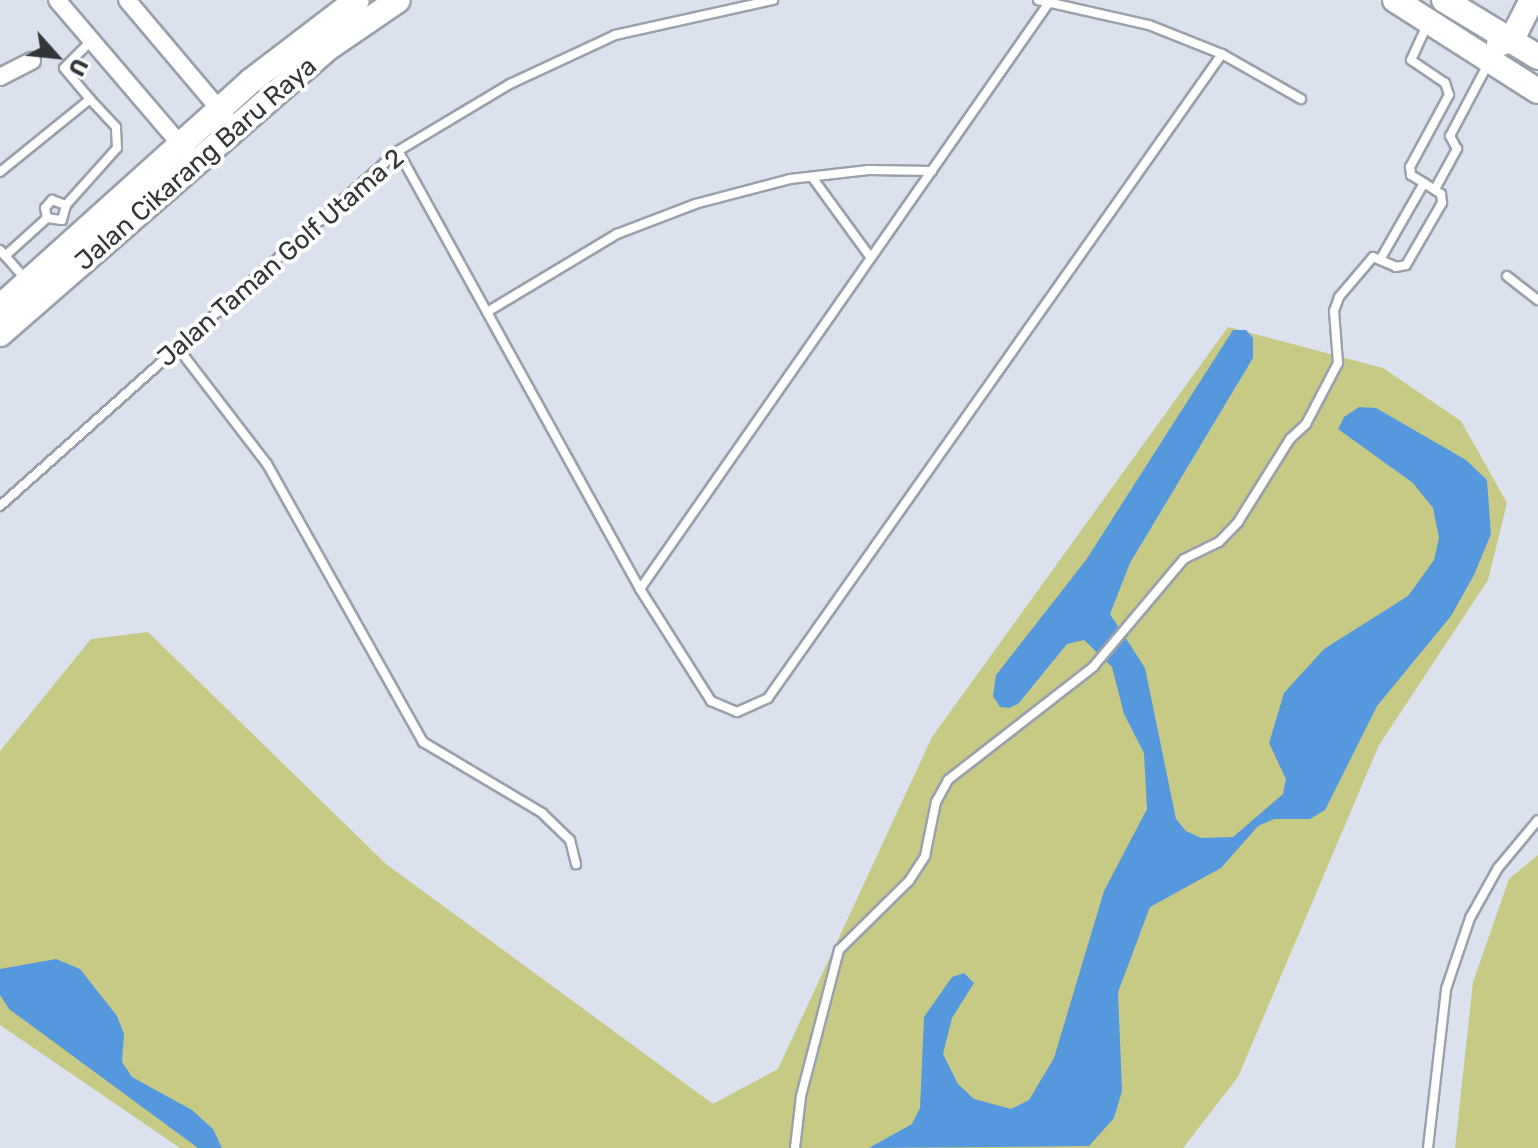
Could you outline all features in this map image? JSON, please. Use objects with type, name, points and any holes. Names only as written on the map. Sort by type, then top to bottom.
[{"type":"main road","name":"Jalan Cikarang Baru Raya","points":[[0,334],[227,119],[251,81],[357,0]]},
{"type":"main road","name":"Jalan Cikarang Baru Raya","points":[[227,119],[263,103],[325,50],[398,0]]},
{"type":"main road","points":[[1395,0],[1437,10],[1474,7],[1538,57]]},
{"type":"main road","points":[[1463,39],[1493,45],[1512,39],[1532,0]]},
{"type":"main road","points":[[1437,10],[1463,39],[1538,91]]},
{"type":"main road","points":[[251,81],[253,94],[263,103]]},
{"type":"main road","name":"Jalan Cikarang Baru Raya","points":[[0,307],[188,154]]},
{"type":"street","points":[[57,0],[188,154]]},
{"type":"street","points":[[131,1],[227,119]]},
{"type":"street","points":[[0,77],[32,61]]},
{"type":"lane","name":"Jalan Taman Golf Utama 2","points":[[0,506],[398,151],[510,84],[615,35],[773,0]]},
{"type":"lane","points":[[1038,0],[1149,25],[1222,54],[1301,99]]},
{"type":"lane","points":[[640,589],[1050,1]]},
{"type":"lane","points":[[795,1148],[801,1096],[839,950],[917,868],[930,841],[936,802],[948,780],[1093,667],[1132,624],[1153,590],[1184,559],[1219,542],[1238,522],[1290,439],[1306,424],[1338,363],[1334,311],[1339,297],[1373,257],[1396,267],[1406,265],[1442,203],[1435,189],[1411,175],[1410,167],[1449,89],[1411,60],[1437,10]]},
{"type":"lane","points":[[27,282],[3,253],[47,218],[62,220],[66,205],[119,141],[116,127],[64,68],[92,41]]},
{"type":"lane","points":[[398,151],[640,589],[711,701],[737,712],[768,698],[1222,54]]},
{"type":"lane","points":[[1450,136],[1491,59]]},
{"type":"lane","points":[[0,172],[90,99]]},
{"type":"lane","points":[[1433,126],[1450,136],[1457,149],[1435,189]]},
{"type":"lane","points":[[487,312],[617,234],[695,204],[812,177],[932,171]]},
{"type":"lane","points":[[812,177],[871,258]]},
{"type":"lane","points":[[1381,258],[1424,183]]},
{"type":"lane","points":[[47,218],[45,208],[52,200],[66,205]]},
{"type":"lane","points":[[1507,276],[1538,300]]},
{"type":"lane","points":[[178,348],[267,464],[423,742],[542,813],[570,840],[576,864]]},
{"type":"lane","points":[[1428,1148],[1446,989],[1470,918],[1498,868],[1538,820]]},
{"type":"green space","points":[[1228,327],[1383,368],[1461,421],[1507,503],[1488,580],[1379,745],[1238,1077],[1183,1148],[180,1148],[0,1025],[0,751],[91,639],[148,632],[386,864],[713,1104],[778,1069],[932,737]]},
{"type":"green space","points":[[1538,855],[1538,1148],[1455,1148],[1473,982],[1509,879]]},
{"type":"water","points":[[1233,330],[1246,330],[1253,338],[1253,358],[1130,563],[1110,614],[1145,668],[1176,819],[1186,831],[1201,838],[1233,837],[1283,794],[1286,779],[1269,743],[1284,693],[1324,649],[1408,596],[1434,560],[1439,538],[1433,508],[1413,483],[1338,429],[1344,417],[1359,407],[1376,408],[1466,460],[1487,480],[1491,534],[1474,575],[1451,616],[1377,706],[1325,810],[1310,819],[1274,819],[1258,826],[1221,868],[1150,907],[1118,992],[1122,1091],[1114,1118],[1089,1146],[869,1148],[912,1124],[920,1108],[924,1017],[952,977],[964,973],[974,983],[952,1018],[943,1054],[958,1084],[974,1099],[1011,1109],[1029,1100],[1054,1058],[1104,891],[1147,809],[1144,753],[1124,714],[1112,667],[1084,640],[1067,644],[1018,704],[1009,708],[1000,707],[993,696],[996,675],[1086,560]]},
{"type":"water","points":[[56,959],[80,969],[117,1016],[124,1034],[122,1062],[132,1077],[192,1110],[213,1129],[222,1148],[198,1148],[9,1009],[0,995],[0,969]]}]
